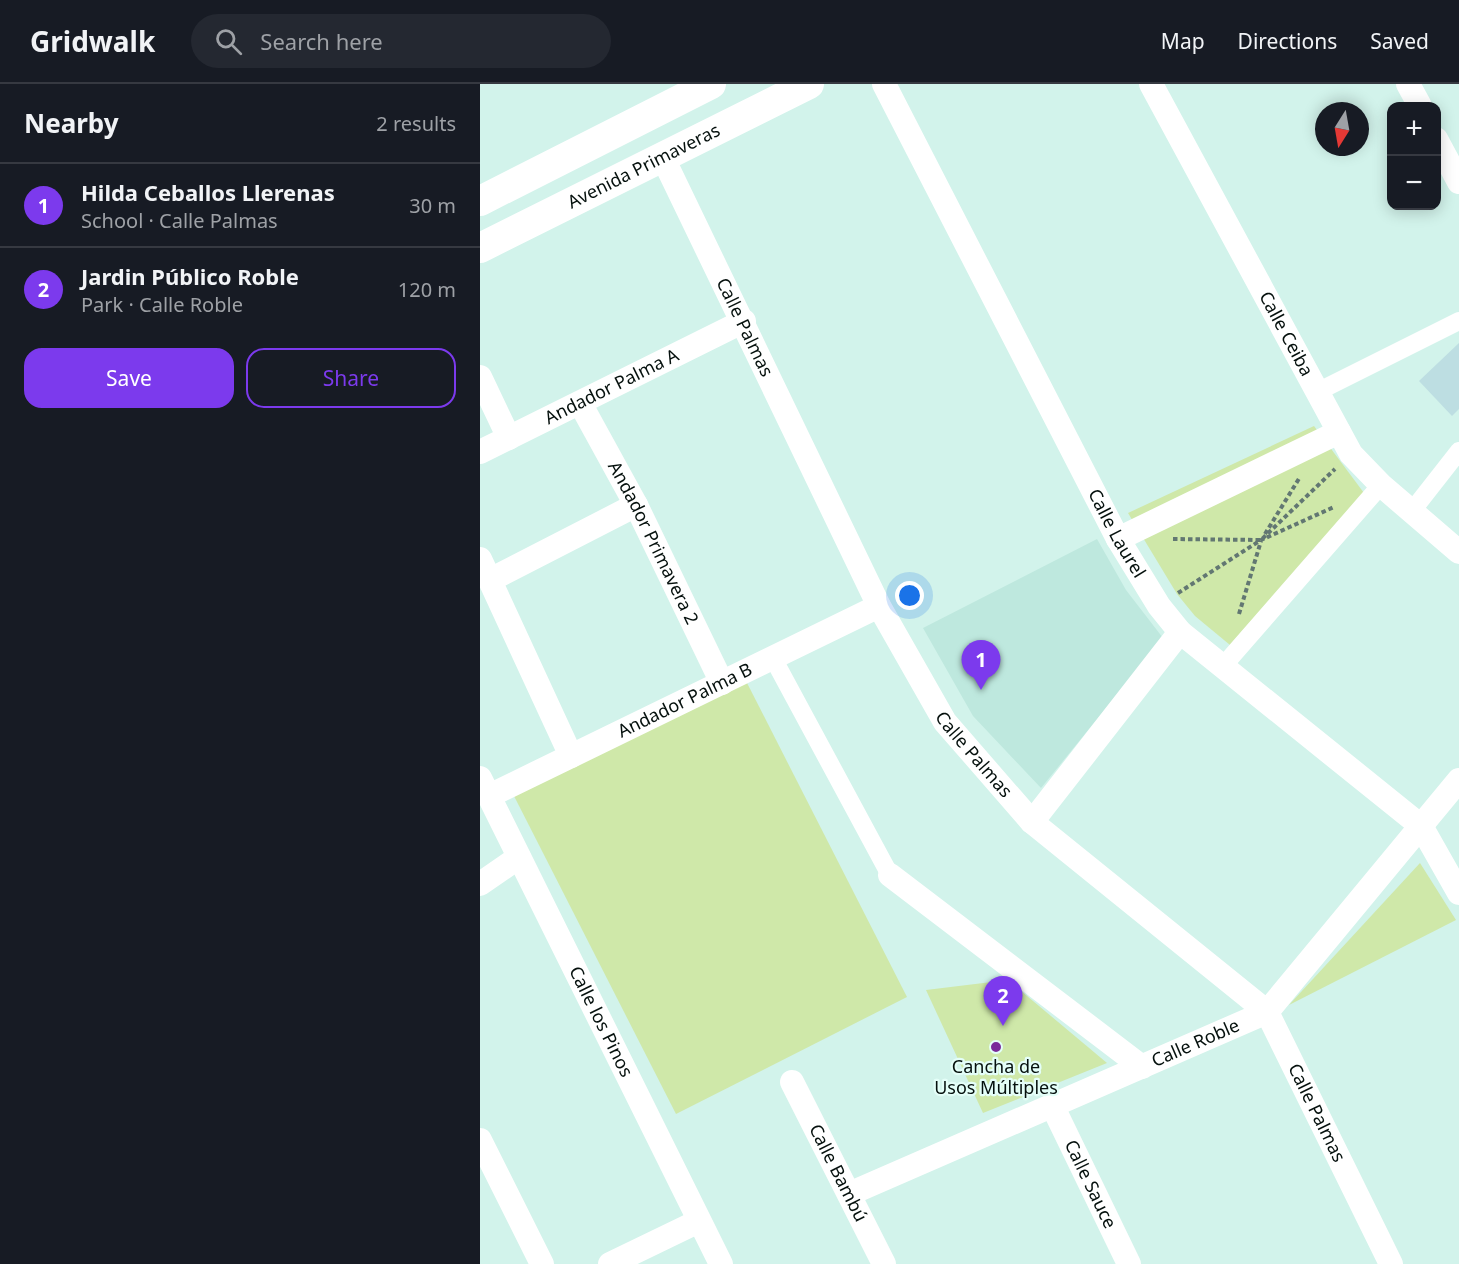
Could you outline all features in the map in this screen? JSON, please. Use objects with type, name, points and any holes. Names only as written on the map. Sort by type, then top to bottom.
[{"type":"street","points":[[480,201],[711,84]]},
{"type":"street","name":"Avenida Primaveras","points":[[484,237],[663,158],[809,84]]},
{"type":"street","name":"Calle Laurel","points":[[885,84],[1118,539],[1159,606],[1180,632],[1224,665],[1421,826],[1459,893]]},
{"type":"street","name":"Calle Ceiba","points":[[1151,84],[1317,392],[1331,436],[1381,485],[1459,552]]},
{"type":"street","points":[[1408,84],[1418,102]]},
{"type":"street","points":[[1441,147],[1459,182]]},
{"type":"street","name":"Calle Palmas","points":[[663,158],[744,321],[879,606],[945,722],[1032,822],[1267,1012],[1391,1264]]},
{"type":"street","name":"Andador Palma A","points":[[480,452],[744,321]]},
{"type":"street","points":[[1317,392],[1459,321]]},
{"type":"street","points":[[480,377],[510,438]]},
{"type":"street","name":"Andador Primavera 2","points":[[580,403],[636,505],[722,683]]},
{"type":"street","points":[[1118,539],[1331,436]]},
{"type":"street","points":[[1412,511],[1459,451]]},
{"type":"street","points":[[1224,665],[1381,485]]},
{"type":"street","points":[[572,756],[485,569],[636,505]]},
{"type":"street","name":"Andador Palma B","points":[[484,787],[572,756],[879,606]]},
{"type":"street","points":[[1032,822],[1180,632]]},
{"type":"street","points":[[773,658],[890,875],[1142,1066]]},
{"type":"street","name":"Calle Roble","points":[[849,1194],[1267,1012],[1459,780]]},
{"type":"street","name":"Calle los Pinos","points":[[484,787],[721,1264]]},
{"type":"street","points":[[480,884],[519,857]]},
{"type":"street","name":"Calle Bambú","points":[[792,1082],[884,1264]]},
{"type":"street","name":"Calle Sauce","points":[[1052,1105],[1129,1264]]},
{"type":"street","points":[[480,1140],[542,1264]]},
{"type":"street","points":[[610,1264],[699,1221]]},
{"type":"path","points":[[1237,624],[1262,540],[1331,436]]},
{"type":"path","points":[[1169,539],[1262,540],[1351,454]]},
{"type":"path","points":[[1159,606],[1262,540],[1343,502]]},
{"type":"shaded area","points":[[1097,539],[1126,590],[1163,638],[1041,788],[973,716],[923,628]]},
{"type":"green space","points":[[1314,426],[1364,493],[1230,645],[1195,616],[1177,594],[1128,513]]},
{"type":"green space","points":[[745,679],[907,997],[676,1114],[514,796]]},
{"type":"green space","points":[[1420,863],[1456,920],[1289,1005]]},
{"type":"green space","points":[[1008,980],[1107,1063],[983,1113],[926,990]]},
{"type":"building","points":[[1459,343],[1459,409],[1452,416],[1419,381]]},
{"type":"place","name":"Hilda Ceballos Llerenas","points":[[981,690]]},
{"type":"place","name":"Jardin Público Roble","points":[[1003,1026]]},
{"type":"place","name":"Cancha de Usos Múltiples","points":[[996,1047]]}]
